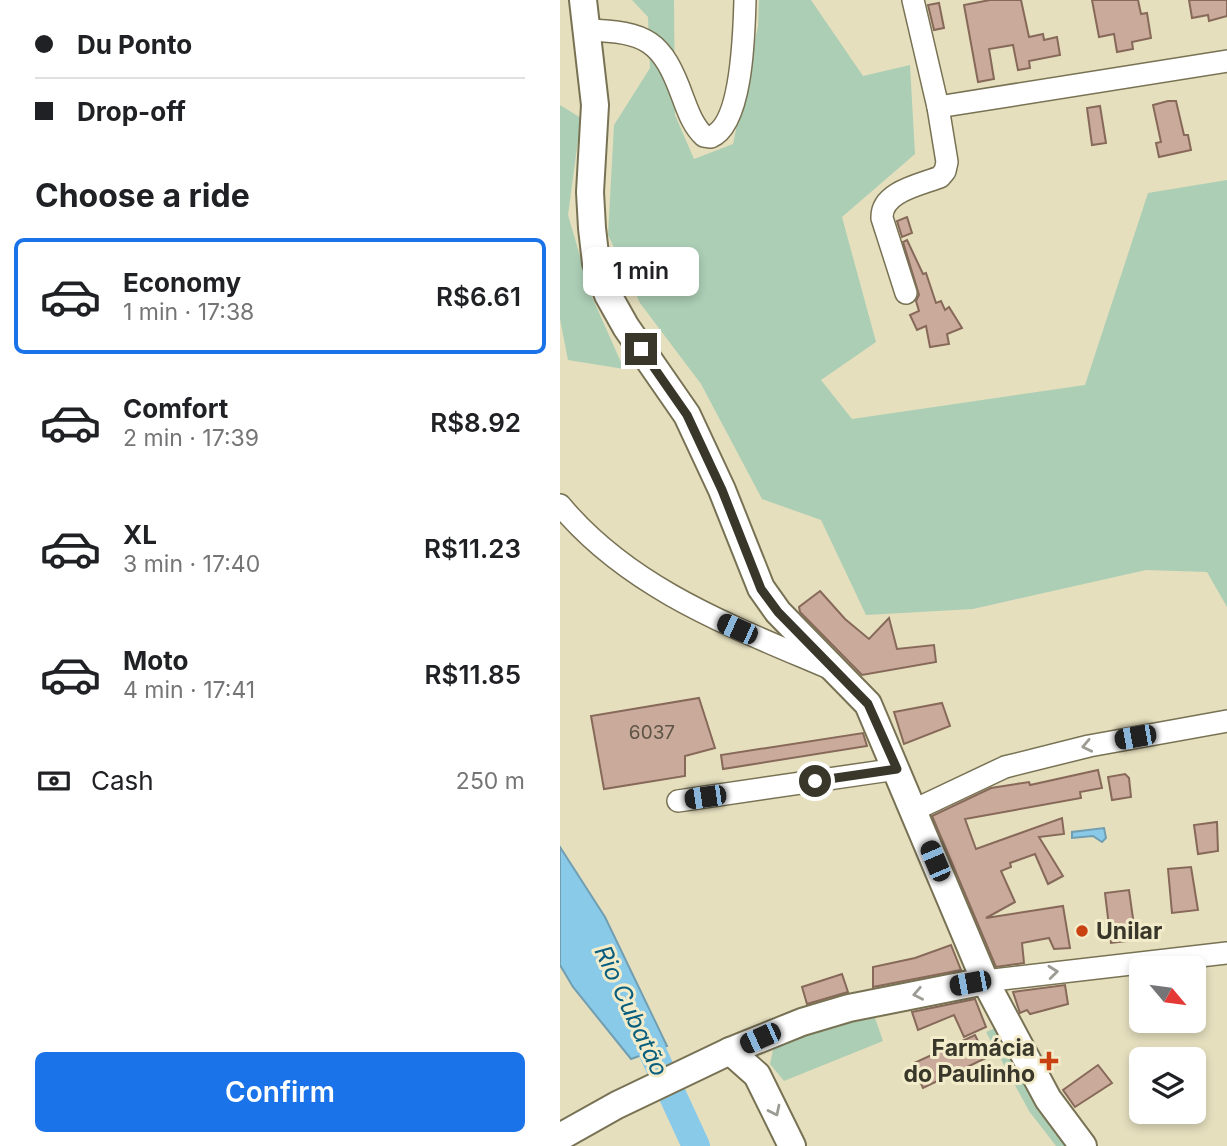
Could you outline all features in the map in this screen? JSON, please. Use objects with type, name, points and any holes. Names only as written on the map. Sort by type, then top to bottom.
[{"type":"main road","points":[[583,0],[595,105],[590,192],[596,263],[608,295],[626,327],[687,415],[722,490],[761,589],[778,612],[831,669],[868,704],[985,981],[1048,1099],[1083,1146]]},
{"type":"main road","points":[[560,1137],[617,1105],[760,1038],[849,1008],[985,981]]},
{"type":"main road","points":[[760,1038],[756,1057],[757,1075],[792,1146]]},
{"type":"main road","points":[[724,1055],[757,1075]]},
{"type":"street","points":[[587,30],[627,31],[659,50],[676,77],[694,123],[704,136],[711,137],[724,125],[740,75],[745,0]]},
{"type":"street","points":[[906,293],[882,218],[882,208],[889,198],[940,177],[946,171],[938,107],[913,0]]},
{"type":"street","points":[[938,107],[1227,61]]},
{"type":"street","points":[[560,505],[605,550],[663,593],[831,669]]},
{"type":"street","points":[[914,810],[1005,767],[1089,746],[1227,722]]},
{"type":"street","points":[[678,801],[897,769]]},
{"type":"street","points":[[985,981],[1227,953]]},
{"type":"green space","points":[[632,0],[674,0],[675,115],[694,159],[733,144],[758,26],[759,0],[811,0],[863,76],[910,65],[915,154],[842,217],[876,342],[821,380],[852,419],[1085,385],[1148,193],[1227,180],[1227,607],[1207,572],[1146,570],[973,609],[866,615],[821,520],[762,499],[701,384],[640,303],[608,235],[614,125],[650,68],[648,17]]},
{"type":"green space","points":[[560,105],[581,118],[568,215],[592,297],[624,369],[568,360],[560,319]]},
{"type":"green space","points":[[874,1015],[883,1041],[784,1081],[770,1064],[774,1046]]},
{"type":"green space","points":[[1002,1025],[1078,1146],[1056,1146],[1029,1111],[986,1032]]},
{"type":"water","points":[[1104,828],[1106,838],[1102,842],[1093,836],[1072,838],[1072,832]]},
{"type":"water","points":[[560,847],[605,917],[667,1046],[631,1059],[573,987],[560,965]]},
{"type":"building","points":[[990,0],[1021,0],[1029,37],[1043,34],[1044,40],[1057,37],[1060,55],[1029,61],[1030,68],[1018,70],[1013,45],[989,49],[994,79],[978,82],[964,5]]},
{"type":"building","points":[[1092,0],[1138,0],[1141,14],[1147,13],[1151,38],[1132,42],[1133,49],[1117,52],[1114,34],[1099,37]]},
{"type":"building","points":[[1189,0],[1227,0],[1227,16],[1209,21],[1208,15],[1192,18]]},
{"type":"building","points":[[939,3],[944,28],[934,30],[928,5]]},
{"type":"building","points":[[1176,101],[1184,135],[1188,135],[1191,150],[1159,157],[1156,143],[1161,142],[1153,105]]},
{"type":"building","points":[[1100,106],[1106,143],[1092,145],[1087,108]]},
{"type":"building","points":[[907,217],[912,233],[902,237],[897,221]]},
{"type":"building","points":[[907,240],[923,274],[926,273],[936,303],[941,301],[945,310],[949,307],[962,328],[947,334],[949,344],[930,347],[926,326],[917,330],[910,315],[919,311],[916,301],[919,295],[903,242]]},
{"type":"building","points":[[820,591],[845,619],[869,639],[889,618],[897,649],[934,645],[936,662],[862,675],[800,612],[799,607]]},
{"type":"building","points":[[699,698],[715,748],[685,756],[685,776],[604,789],[591,716]]},
{"type":"building","points":[[942,703],[950,726],[904,744],[894,712]]},
{"type":"building","points":[[863,733],[867,746],[723,769],[721,755]]},
{"type":"building","points":[[1098,770],[1102,788],[1080,792],[1081,798],[965,819],[976,849],[1062,818],[1064,834],[1039,837],[1063,876],[1048,884],[1035,854],[1010,863],[1011,867],[1001,871],[1015,902],[986,918],[1063,906],[1070,948],[1054,949],[1049,938],[1022,943],[1024,963],[996,967],[932,816],[991,788],[1029,782],[1030,785]]},
{"type":"building","points":[[1125,774],[1129,778],[1131,797],[1112,800],[1108,777]]},
{"type":"building","points":[[1217,822],[1218,851],[1198,854],[1194,825]]},
{"type":"building","points":[[1191,867],[1198,910],[1172,913],[1168,869]]},
{"type":"building","points":[[1129,890],[1136,940],[1111,943],[1105,893]]},
{"type":"building","points":[[951,945],[961,970],[873,987],[873,967],[915,958]]},
{"type":"building","points":[[842,974],[848,992],[807,1004],[802,987]]},
{"type":"building","points":[[1065,985],[1068,1004],[1030,1014],[1027,1010],[1020,1013],[1013,992]]},
{"type":"building","points":[[975,999],[986,1027],[964,1037],[954,1015],[918,1030],[912,1012]]},
{"type":"building","points":[[975,1035],[986,1058],[923,1088],[912,1064]]},
{"type":"building","points":[[1098,1065],[1112,1083],[1075,1107],[1063,1090]]},
{"type":"waterway","name":"Rio Cubatão","points":[[636,1016],[696,1146]]},
{"type":"place","name":"Unilar","points":[[1082,931]]},
{"type":"place","name":"Farmácia do Paulinho","points":[[1049,1061]]},
{"type":"route","points":[[641,349],[687,415],[722,490],[761,589],[778,612],[831,669],[868,704],[897,769],[815,781]]}]
